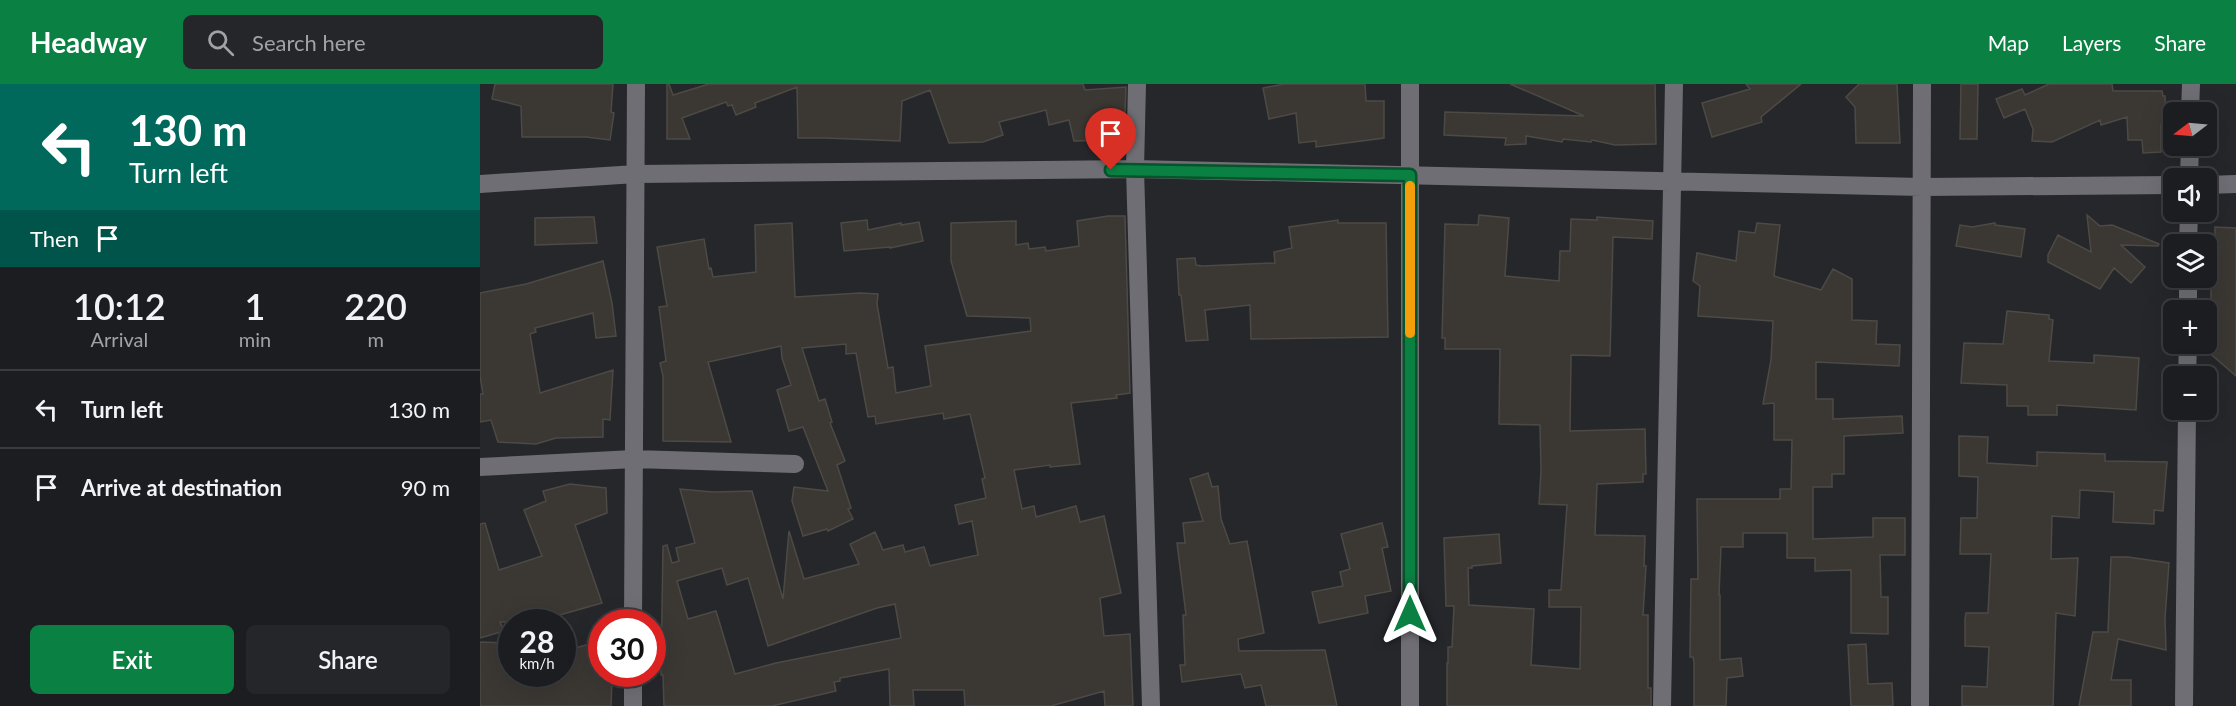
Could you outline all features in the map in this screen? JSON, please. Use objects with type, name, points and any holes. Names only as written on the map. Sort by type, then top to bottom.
[{"type":"street","points":[[633,609],[636,84]]},
{"type":"street","points":[[1137,84],[1135,169],[1151,706]]},
{"type":"street","points":[[1410,84],[1410,706]]},
{"type":"street","points":[[1662,706],[1674,84]]},
{"type":"street","points":[[1920,706],[1922,84]]},
{"type":"street","points":[[2190,102],[2191,84]]},
{"type":"street","points":[[480,184],[636,174],[1135,169],[1922,187],[2163,185]]},
{"type":"street","points":[[2217,184],[2236,184]]},
{"type":"street","points":[[2184,706],[2187,420]]},
{"type":"street","points":[[480,467],[634,459],[795,464]]},
{"type":"street","points":[[633,687],[633,706]]},
{"type":"building","points":[[495,84],[613,84],[611,112],[614,113],[610,140],[586,137],[522,137],[521,106],[492,99]]},
{"type":"building","points":[[667,84],[673,95],[709,84],[1083,84],[1085,90],[1126,87],[1124,140],[1074,141],[1069,120],[1049,125],[1046,110],[999,122],[1003,135],[983,142],[949,143],[930,90],[902,101],[900,141],[798,138],[797,87],[755,103],[756,107],[736,115],[732,105],[728,106],[726,102],[682,118],[690,139],[667,139]]},
{"type":"building","points":[[1284,84],[1365,84],[1366,101],[1384,101],[1384,138],[1316,147],[1316,141],[1299,143],[1296,113],[1269,119],[1263,88]]},
{"type":"building","points":[[1510,84],[1655,84],[1656,144],[1615,145],[1592,140],[1591,142],[1563,139],[1562,142],[1526,136],[1526,144],[1505,145],[1506,138],[1444,135],[1445,112],[1584,116]]},
{"type":"building","points":[[1746,84],[1801,84],[1761,117],[1762,122],[1712,137],[1702,103],[1750,89]]},
{"type":"building","points":[[1859,84],[1897,84],[1900,143],[1856,143],[1855,107],[1846,97]]},
{"type":"building","points":[[1961,84],[1978,84],[1977,139],[1960,139]]},
{"type":"building","points":[[2049,84],[2112,84],[2113,91],[2162,91],[2165,102],[2163,102],[2163,124],[2161,124],[2161,152],[2143,153],[2142,140],[2128,140],[2127,117],[2101,125],[2100,120],[2052,142],[2032,141],[2033,129],[2025,109],[2004,118],[1996,99],[2022,89],[2025,95]]},
{"type":"building","points":[[1479,215],[1509,218],[1505,276],[1559,281],[1560,251],[1570,251],[1571,219],[1597,220],[1597,217],[1653,221],[1652,239],[1613,237],[1610,356],[1571,355],[1570,431],[1645,429],[1646,474],[1643,474],[1643,482],[1597,484],[1595,535],[1645,536],[1643,615],[1648,615],[1648,688],[1651,688],[1651,706],[1447,706],[1448,647],[1452,647],[1454,606],[1446,606],[1444,538],[1499,534],[1501,563],[1468,568],[1469,605],[1534,609],[1531,665],[1580,669],[1581,607],[1549,607],[1549,590],[1561,590],[1567,505],[1539,504],[1540,425],[1499,424],[1500,349],[1445,349],[1445,338],[1442,338],[1445,224],[1478,225]]},
{"type":"building","points":[[2087,215],[2100,226],[2112,225],[2159,244],[2158,246],[2121,245],[2145,267],[2131,283],[2114,268],[2100,289],[2048,262],[2048,255],[2058,235],[2091,252]]},
{"type":"building","points":[[1125,216],[1130,393],[1116,395],[1117,398],[1071,403],[1080,464],[1014,470],[1022,509],[1034,506],[1036,517],[1076,506],[1080,522],[1104,516],[1121,593],[1100,598],[1104,636],[1130,634],[1133,706],[1105,706],[1104,691],[1051,706],[965,706],[964,690],[913,690],[914,706],[890,706],[889,669],[840,678],[840,681],[834,682],[836,691],[772,706],[664,706],[666,609],[662,609],[663,546],[667,545],[672,563],[679,561],[676,548],[695,543],[680,489],[713,492],[752,491],[783,599],[789,531],[804,579],[859,564],[850,544],[875,532],[883,550],[903,545],[905,552],[924,547],[930,566],[978,555],[972,521],[959,524],[955,505],[986,498],[982,479],[985,478],[970,414],[944,419],[943,413],[876,424],[875,416],[868,417],[856,353],[846,354],[846,344],[802,348],[819,401],[825,399],[832,422],[830,423],[845,461],[837,465],[851,508],[848,509],[853,519],[828,531],[827,529],[803,536],[792,501],[794,487],[828,491],[803,427],[789,431],[777,390],[791,385],[782,358],[781,346],[708,362],[731,442],[663,441],[663,376],[660,363],[666,361],[659,307],[667,306],[657,247],[704,239],[709,269],[711,268],[713,277],[756,272],[755,225],[792,223],[795,297],[878,294],[877,304],[888,368],[893,367],[896,393],[931,386],[925,346],[1031,331],[1030,318],[967,316],[951,261],[951,223],[1016,221],[1016,245],[1028,243],[1029,249],[1045,247],[1046,251],[1079,246],[1077,221]],"holes":[[[722,568],[727,585],[748,578],[768,646],[877,608],[895,604],[901,638],[776,663],[735,674],[716,611],[688,619],[677,581]]]},
{"type":"building","points":[[594,217],[597,243],[535,245],[535,218]]},
{"type":"building","points":[[867,220],[868,230],[901,223],[901,225],[919,222],[923,241],[890,248],[844,251],[841,223]]},
{"type":"building","points":[[1338,220],[1338,223],[1386,223],[1388,337],[1251,339],[1250,305],[1205,310],[1208,340],[1186,341],[1181,295],[1179,295],[1177,259],[1195,258],[1196,265],[1202,266],[1275,263],[1274,252],[1292,248],[1289,227]]},
{"type":"building","points":[[1757,223],[1780,225],[1774,276],[1821,290],[1833,269],[1852,279],[1852,320],[1877,321],[1876,344],[1900,345],[1899,366],[1816,362],[1816,399],[1833,399],[1833,419],[1902,416],[1903,433],[1844,436],[1844,474],[1832,474],[1832,487],[1813,487],[1813,539],[1873,537],[1873,518],[1905,518],[1905,555],[1880,555],[1881,597],[1888,597],[1888,634],[1851,633],[1851,570],[1815,571],[1815,558],[1787,558],[1787,533],[1743,533],[1743,547],[1721,547],[1720,660],[1741,658],[1743,676],[1727,678],[1726,706],[1694,706],[1694,662],[1693,657],[1690,657],[1691,579],[1698,579],[1697,499],[1780,499],[1780,489],[1791,489],[1792,440],[1774,440],[1774,403],[1763,404],[1771,360],[1773,321],[1698,316],[1700,286],[1693,281],[1697,253],[1736,261],[1739,231],[1755,233]]},
{"type":"building","points":[[1995,223],[1995,225],[2025,229],[2021,257],[1956,246],[1960,225],[1972,227]]},
{"type":"building","points":[[2215,227],[2236,228],[2236,376],[2211,354],[2217,354],[2217,300],[2211,300],[2211,288],[2217,288],[2217,234],[2215,234]]},
{"type":"building","points":[[603,261],[616,336],[596,338],[593,313],[535,328],[536,332],[530,334],[540,393],[613,370],[610,420],[603,419],[603,437],[556,438],[536,444],[498,442],[491,420],[480,422],[480,394],[483,394],[480,376],[480,293],[526,284]]},
{"type":"building","points":[[2007,311],[2049,315],[2049,319],[2053,320],[2049,361],[2094,363],[2094,355],[2139,358],[2136,410],[2057,405],[2057,415],[2028,415],[2028,406],[2007,406],[2007,385],[1961,383],[1964,343],[2003,344]]},
{"type":"building","points":[[1959,436],[1988,437],[1987,463],[2037,466],[2037,452],[2105,454],[2105,461],[2167,462],[2163,511],[2154,510],[2154,524],[2113,522],[2114,492],[2080,490],[2079,518],[2052,516],[2051,559],[2078,558],[2075,616],[2056,613],[2053,706],[1962,706],[1962,686],[1987,687],[1989,647],[1965,646],[1965,619],[1966,613],[1988,613],[1991,554],[1960,554],[1961,518],[1977,518],[1978,477],[1959,476]]},
{"type":"building","points":[[1208,473],[1212,487],[1218,486],[1221,519],[1230,544],[1247,541],[1264,633],[1238,639],[1239,651],[1325,650],[1337,706],[1266,706],[1261,685],[1245,688],[1241,674],[1182,682],[1180,665],[1185,665],[1183,615],[1186,615],[1177,543],[1185,543],[1183,523],[1203,521],[1190,479]]},
{"type":"building","points":[[570,484],[606,488],[607,513],[575,525],[602,603],[576,610],[498,609],[498,633],[480,638],[480,524],[485,523],[499,570],[542,556],[524,510],[546,501],[543,491]]},
{"type":"building","points":[[1382,523],[1388,547],[1382,548],[1391,591],[1365,596],[1368,613],[1319,623],[1312,592],[1343,586],[1340,572],[1350,569],[1341,534]]},
{"type":"building","points":[[2111,557],[2169,563],[2165,618],[2166,650],[2118,639],[2111,680],[2131,680],[2131,706],[2079,706],[2093,632],[2108,632]]},
{"type":"building","points":[[480,642],[498,643],[498,687],[576,687],[576,648],[588,644],[588,687],[612,687],[611,706],[480,706]]},
{"type":"building","points":[[1866,644],[1868,684],[1892,683],[1893,706],[1851,706],[1848,645]]},
{"type":"slow traffic","points":[[1410,186],[1410,333]]},
{"type":"route","points":[[1111,170],[1410,175],[1410,614]]}]
